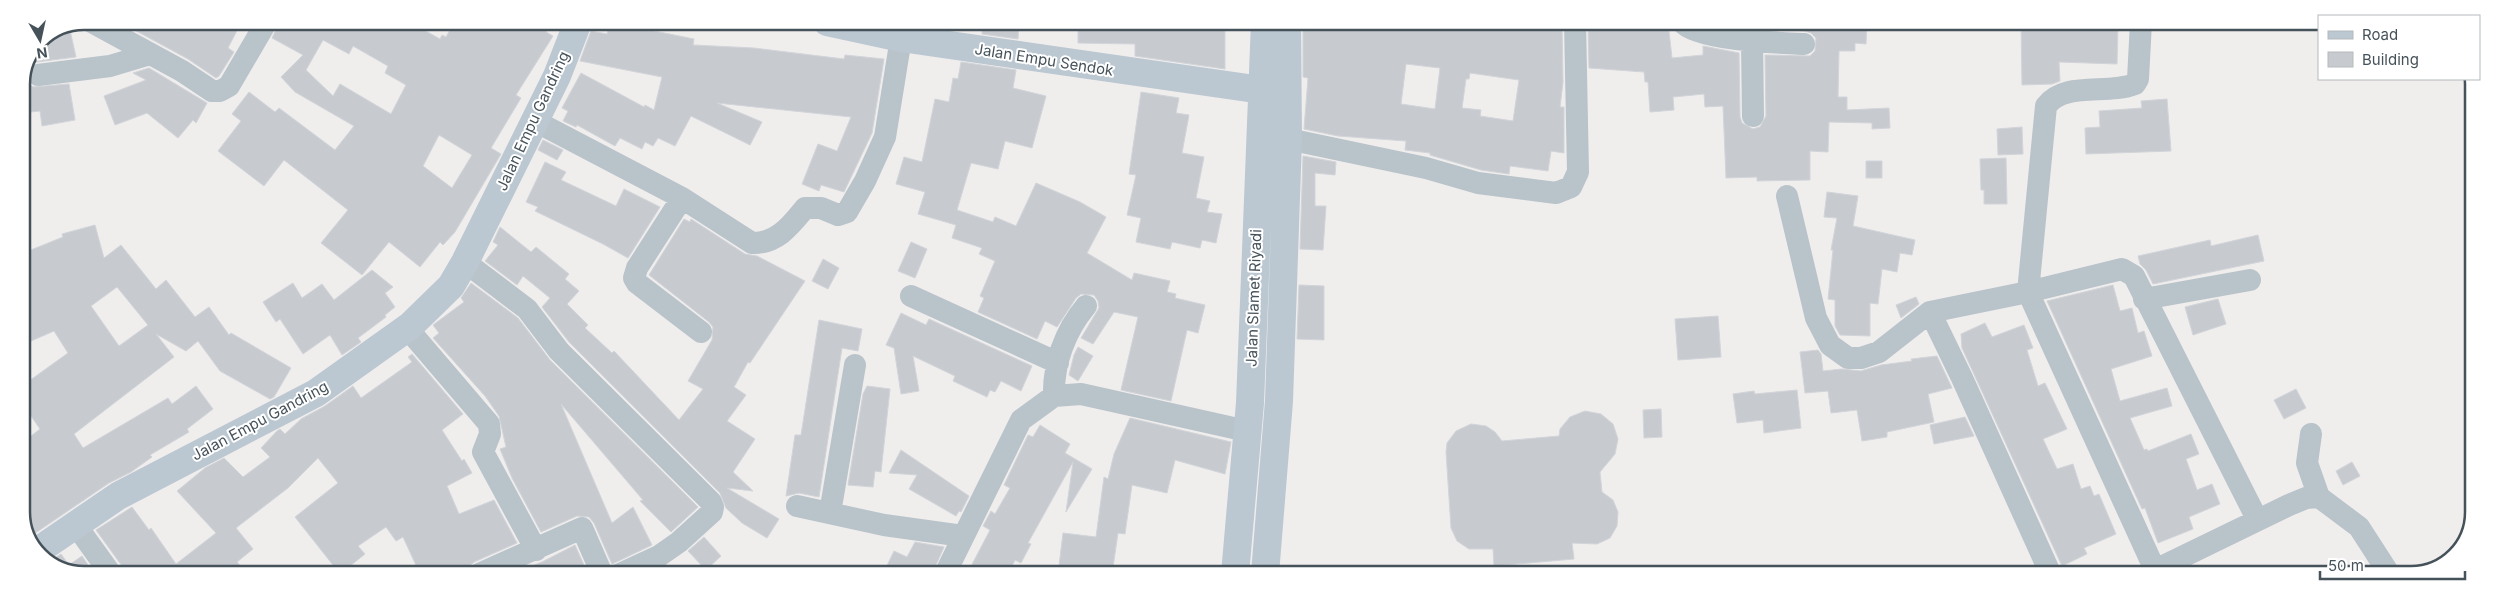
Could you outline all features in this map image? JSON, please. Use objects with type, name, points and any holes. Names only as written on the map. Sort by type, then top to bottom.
[{"type":"street","points":[[106,30],[212,91],[220,92],[229,86],[262,30]]},
{"type":"street","name":"Jalan Empu Gandring","points":[[43,547],[118,496],[316,394],[407,328],[451,286],[465,262],[557,76],[575,30]]},
{"type":"street","name":"Jalan Empu Sendok","points":[[876,30],[901,38],[1262,90]]},
{"type":"street","name":"Jalan Slamet Riyadi","points":[[1236,566],[1250,403],[1265,30]]},
{"type":"street","name":"Jalan Slamet Riyadi","points":[[1266,566],[1279,401],[1288,139],[1287,30]]},
{"type":"street","points":[[1288,139],[1380,158],[1478,183],[1556,193],[1571,187],[1578,172],[1575,30]]},
{"type":"street","points":[[1693,30],[1752,41],[1804,44]]},
{"type":"street","points":[[2141,30],[2138,79],[2135,84],[2106,90],[2063,92],[2052,98],[2046,106],[2028,292],[2147,566]]},
{"type":"street","points":[[535,121],[682,198],[752,243],[768,241],[790,227],[805,208],[821,208],[838,215],[847,212],[866,181],[885,136],[901,38]]},
{"type":"street","points":[[1752,41],[1753,116]]},
{"type":"street","points":[[38,76],[110,66],[150,54]]},
{"type":"street","points":[[1787,196],[1816,318],[1830,346],[1848,358],[1861,358],[1887,347],[1930,312],[2028,292],[2122,269],[2134,276],[2144,299],[2202,407],[2257,519]]},
{"type":"street","points":[[682,198],[638,268],[634,278],[637,283],[701,332]]},
{"type":"street","points":[[465,262],[527,309],[559,350],[711,502],[713,506],[712,512],[679,542],[659,556],[637,566]]},
{"type":"street","points":[[2144,299],[2250,280]]},
{"type":"street","points":[[911,296],[1058,363]]},
{"type":"street","points":[[1054,396],[1053,375],[1072,323],[1086,306]]},
{"type":"street","points":[[1930,312],[2047,566]]},
{"type":"street","points":[[407,328],[489,424],[490,434],[483,452],[536,550]]},
{"type":"street","points":[[830,513],[856,365]]},
{"type":"street","points":[[949,566],[1021,420],[1054,396],[1089,396],[1247,431]]},
{"type":"street","points":[[1250,403],[1279,401]]},
{"type":"street","points":[[2311,434],[2307,463],[2319,497],[2359,527],[2384,566]]},
{"type":"street","points":[[2162,566],[2257,519],[2306,498],[2319,497]]},
{"type":"street","points":[[796,506],[884,525],[963,536]]},
{"type":"street","points":[[75,524],[104,566]]},
{"type":"street","points":[[498,566],[582,528],[599,566]]},
{"type":"building","points":[[135,30],[237,30],[228,48],[234,52],[216,78],[188,59]]},
{"type":"building","points":[[276,30],[424,30],[440,39],[442,35],[446,37],[450,30],[547,30],[546,32],[553,36],[516,95],[521,98],[491,148],[501,154],[455,232],[443,245],[440,242],[420,267],[389,242],[362,275],[321,243],[348,210],[284,160],[264,186],[218,151],[241,121],[232,114],[249,92],[275,112],[279,108],[335,150],[354,126],[295,92],[281,77],[303,55],[272,38]],"holes":[[[323,40],[349,54],[353,46],[388,66],[385,73],[406,85],[391,114],[340,84],[333,96],[306,70]],[[439,135],[472,155],[452,188],[423,166]]]},
{"type":"building","points":[[608,30],[650,30],[694,39],[693,45],[754,48],[844,59],[845,55],[884,59],[872,133],[844,192],[821,185],[819,191],[802,184],[818,144],[837,151],[851,117],[717,103],[762,122],[750,145],[691,116],[675,146],[658,138],[653,146],[645,142],[642,149],[620,138],[615,146],[577,125],[576,127],[563,121],[568,111],[562,108],[581,73],[644,107],[645,105],[654,110],[662,77],[580,61],[591,31],[607,34]]},
{"type":"building","points":[[982,30],[1019,30],[1018,39],[982,34]]},
{"type":"building","points":[[1078,30],[1225,30],[1225,69],[1135,56],[1135,44],[1078,43]]},
{"type":"building","points":[[1303,30],[1562,30],[1563,82],[1560,107],[1564,107],[1564,153],[1551,151],[1548,171],[1510,166],[1509,174],[1481,170],[1430,155],[1430,153],[1405,150],[1406,141],[1338,136],[1304,129],[1308,78],[1303,77]],"holes":[[[1406,64],[1440,68],[1435,109],[1401,104]],[[1470,73],[1519,80],[1513,121],[1480,116],[1481,110],[1462,108],[1466,79],[1469,79]]]},
{"type":"building","points":[[1588,30],[1669,30],[1672,58],[1703,55],[1703,46],[1739,53],[1740,117],[1742,123],[1753,129],[1760,127],[1766,116],[1765,55],[1810,56],[1815,51],[1816,38],[1811,33],[1792,30],[1867,30],[1866,44],[1855,43],[1855,51],[1839,51],[1838,97],[1847,97],[1847,110],[1889,108],[1890,128],[1872,129],[1872,123],[1829,122],[1828,152],[1810,151],[1810,180],[1757,181],[1757,177],[1726,178],[1723,106],[1705,107],[1704,94],[1673,97],[1674,110],[1650,112],[1648,82],[1645,82],[1644,72],[1589,68]]},
{"type":"building","points":[[2021,30],[2118,30],[2117,64],[2059,62],[2060,81],[2052,84],[2022,85]]},
{"type":"building","points":[[70,32],[76,57],[34,63],[46,46],[54,39]]},
{"type":"building","points":[[961,62],[1016,70],[1013,88],[1046,96],[1032,148],[1005,141],[998,169],[971,163],[957,210],[993,222],[995,217],[1016,226],[1036,183],[1080,202],[1106,217],[1087,253],[1132,280],[1134,273],[1170,281],[1167,292],[1176,294],[1175,298],[1205,305],[1198,333],[1187,330],[1171,401],[1121,390],[1138,317],[1114,312],[1093,344],[1081,338],[1099,308],[1098,301],[1094,295],[1081,294],[1076,298],[1057,327],[1045,321],[1037,339],[978,312],[984,298],[980,296],[995,261],[979,254],[982,248],[952,238],[956,225],[918,214],[925,192],[896,184],[904,157],[922,162],[935,99],[949,102],[953,78],[958,79]]},
{"type":"building","points":[[149,68],[207,103],[196,123],[193,120],[178,138],[147,113],[115,125],[104,96],[146,80],[133,73]]},
{"type":"building","points":[[30,84],[33,87],[69,84],[75,120],[42,126],[40,111],[30,112]]},
{"type":"building","points":[[1141,92],[1179,98],[1176,113],[1189,115],[1182,153],[1204,157],[1196,198],[1210,201],[1207,212],[1222,214],[1216,243],[1202,240],[1200,248],[1172,242],[1170,249],[1136,242],[1141,218],[1127,215],[1136,175],[1129,174]]},
{"type":"building","points":[[2167,99],[2171,151],[2086,154],[2085,128],[2100,127],[2099,111],[2142,108],[2141,101]]},
{"type":"building","points":[[2022,127],[2023,154],[1998,155],[1997,129]]},
{"type":"building","points":[[543,140],[563,150],[557,160],[538,150]]},
{"type":"building","points":[[1303,156],[1336,162],[1335,175],[1315,173],[1315,206],[1326,206],[1323,250],[1300,249]]},
{"type":"building","points":[[2006,158],[2007,204],[1984,204],[1984,190],[1981,190],[1980,159]]},
{"type":"building","points":[[1866,161],[1882,161],[1882,178],[1866,178]]},
{"type":"building","points":[[545,162],[566,172],[561,180],[616,206],[624,189],[660,207],[628,258],[535,211],[538,207],[526,202]]},
{"type":"building","points":[[1827,192],[1858,196],[1853,226],[1915,240],[1912,255],[1900,253],[1897,272],[1882,269],[1878,304],[1870,303],[1870,336],[1840,335],[1835,326],[1835,300],[1828,299],[1833,250],[1831,250],[1837,218],[1824,217]]},
{"type":"building","points":[[684,219],[690,222],[691,219],[745,254],[757,256],[805,281],[750,363],[748,362],[734,387],[746,395],[727,421],[755,439],[733,472],[753,491],[727,488],[779,519],[767,538],[742,523],[726,508],[720,493],[569,342],[542,307],[550,298],[523,276],[517,285],[485,261],[498,245],[493,242],[500,227],[531,252],[536,247],[569,274],[565,279],[579,291],[567,304],[588,325],[585,328],[612,353],[614,351],[679,420],[703,389],[688,381],[712,340],[713,327],[649,275]]},
{"type":"building","points":[[95,225],[104,258],[121,245],[156,289],[166,280],[195,317],[209,307],[229,335],[231,333],[291,368],[274,397],[270,399],[220,371],[198,341],[186,351],[156,334],[174,357],[74,434],[83,448],[168,398],[172,404],[196,386],[213,409],[187,429],[189,432],[150,455],[152,457],[131,472],[109,483],[34,534],[30,516],[30,437],[40,429],[30,415],[30,380],[68,353],[54,331],[30,342],[30,250],[63,237],[62,234]],"holes":[[[117,287],[148,325],[119,346],[91,306]]]},
{"type":"building","points":[[2258,235],[2264,261],[2153,284],[2146,270],[2140,264],[2138,256],[2210,240],[2211,246]]},
{"type":"building","points":[[911,242],[927,249],[915,278],[898,271]]},
{"type":"building","points":[[823,259],[839,268],[828,289],[812,281]]},
{"type":"building","points":[[372,270],[393,287],[385,293],[395,307],[385,315],[386,317],[358,338],[361,342],[342,355],[330,335],[303,354],[280,319],[276,322],[263,302],[293,283],[302,298],[322,284],[334,300]]},
{"type":"building","points":[[471,283],[518,318],[550,360],[698,507],[671,532],[640,501],[643,500],[561,404],[612,523],[633,507],[652,545],[612,564],[594,523],[589,517],[577,516],[541,532],[512,478],[500,449],[506,447],[499,416],[485,396],[433,338],[439,333],[433,325],[464,302],[461,298]]},
{"type":"building","points":[[1299,285],[1324,286],[1324,340],[1297,339]]},
{"type":"building","points":[[2113,285],[2120,311],[2132,308],[2138,333],[2144,331],[2152,356],[2111,369],[2120,401],[2167,388],[2172,406],[2130,418],[2144,450],[2147,449],[2148,451],[2191,434],[2199,454],[2186,459],[2197,490],[2212,484],[2220,504],[2189,517],[2193,529],[2158,543],[2145,508],[2142,509],[2047,301]]},
{"type":"building","points":[[1916,297],[1919,304],[1901,318],[1896,305]]},
{"type":"building","points":[[2218,299],[2226,324],[2193,335],[2185,307]]},
{"type":"building","points":[[901,313],[926,325],[929,319],[1032,366],[1021,391],[1001,381],[995,392],[990,390],[987,397],[953,381],[955,376],[913,356],[919,391],[901,394],[894,348],[886,345]]},
{"type":"building","points":[[1718,316],[1721,357],[1678,360],[1675,319]]},
{"type":"building","points":[[819,320],[862,329],[858,351],[842,348],[819,497],[799,493],[786,496],[795,435],[801,435]]},
{"type":"building","points":[[1985,323],[1992,337],[2024,325],[2033,348],[2027,350],[2038,386],[2045,383],[2067,429],[2043,439],[2057,469],[2073,464],[2081,489],[2090,486],[2094,496],[2099,494],[2116,534],[2084,548],[2087,554],[2062,566],[1962,348],[1961,334]]},
{"type":"building","points":[[1078,347],[1093,356],[1078,381],[1069,375]]},
{"type":"building","points":[[1818,350],[1821,354],[1823,371],[1842,369],[1861,371],[1881,365],[1912,361],[1911,359],[1937,356],[1952,388],[1928,394],[1934,422],[1887,432],[1887,437],[1862,441],[1857,410],[1831,413],[1828,391],[1805,393],[1800,352]]},
{"type":"building","points":[[412,354],[463,414],[442,430],[472,473],[447,486],[459,514],[494,500],[517,543],[474,562],[469,566],[416,566],[403,537],[396,541],[386,527],[358,546],[365,554],[350,566],[334,566],[295,517],[338,483],[318,458],[288,488],[236,528],[253,549],[237,562],[240,566],[122,566],[96,530],[132,507],[149,530],[151,528],[176,564],[216,533],[177,491],[205,468],[224,458],[243,477],[270,457],[261,448],[277,431],[280,429],[285,434],[301,419],[325,406],[353,386],[361,398],[412,362],[408,357]]},
{"type":"building","points":[[867,386],[890,389],[881,472],[875,471],[873,487],[848,485],[863,394]]},
{"type":"building","points":[[2296,389],[2306,408],[2284,419],[2274,400]]},
{"type":"building","points":[[1797,390],[1801,428],[1764,433],[1763,420],[1737,423],[1733,394],[1754,391],[1755,394]]},
{"type":"building","points":[[1661,409],[1662,437],[1644,438],[1643,410]]},
{"type":"building","points":[[1585,411],[1601,414],[1613,424],[1618,439],[1615,454],[1600,472],[1602,492],[1613,500],[1618,512],[1617,526],[1610,538],[1597,544],[1572,543],[1574,559],[1494,566],[1493,549],[1469,549],[1457,541],[1451,528],[1446,452],[1447,443],[1456,431],[1471,424],[1486,426],[1495,432],[1502,441],[1559,436],[1560,429],[1570,417]]},
{"type":"building","points":[[1965,417],[1974,436],[1934,444],[1930,425]]},
{"type":"building","points":[[1130,418],[1231,442],[1225,474],[1175,460],[1167,493],[1132,485],[1125,534],[1118,533],[1113,566],[1059,566],[1063,533],[1096,537],[1104,477],[1108,479],[1114,454]]},
{"type":"building","points":[[1040,425],[1070,444],[1065,453],[1092,469],[1066,512],[1073,462],[1028,543],[1031,544],[1021,563],[1015,560],[1012,566],[971,566],[990,530],[983,526],[991,511],[995,514],[1010,488],[1004,485],[1028,435],[1033,437]]},
{"type":"building","points":[[901,450],[969,496],[961,512],[959,511],[956,516],[909,489],[917,475],[889,473]]},
{"type":"building","points":[[2352,462],[2360,476],[2343,485],[2336,471]]},
{"type":"building","points":[[704,537],[721,556],[710,566],[702,566],[688,551]]},
{"type":"building","points":[[915,542],[944,547],[936,566],[887,566],[894,551],[907,557]]},
{"type":"building","points":[[575,545],[584,566],[532,566]]},
{"type":"building","points":[[61,554],[68,564],[57,559],[55,558]]},
{"type":"building","points":[[82,556],[89,566],[70,564]]}]
